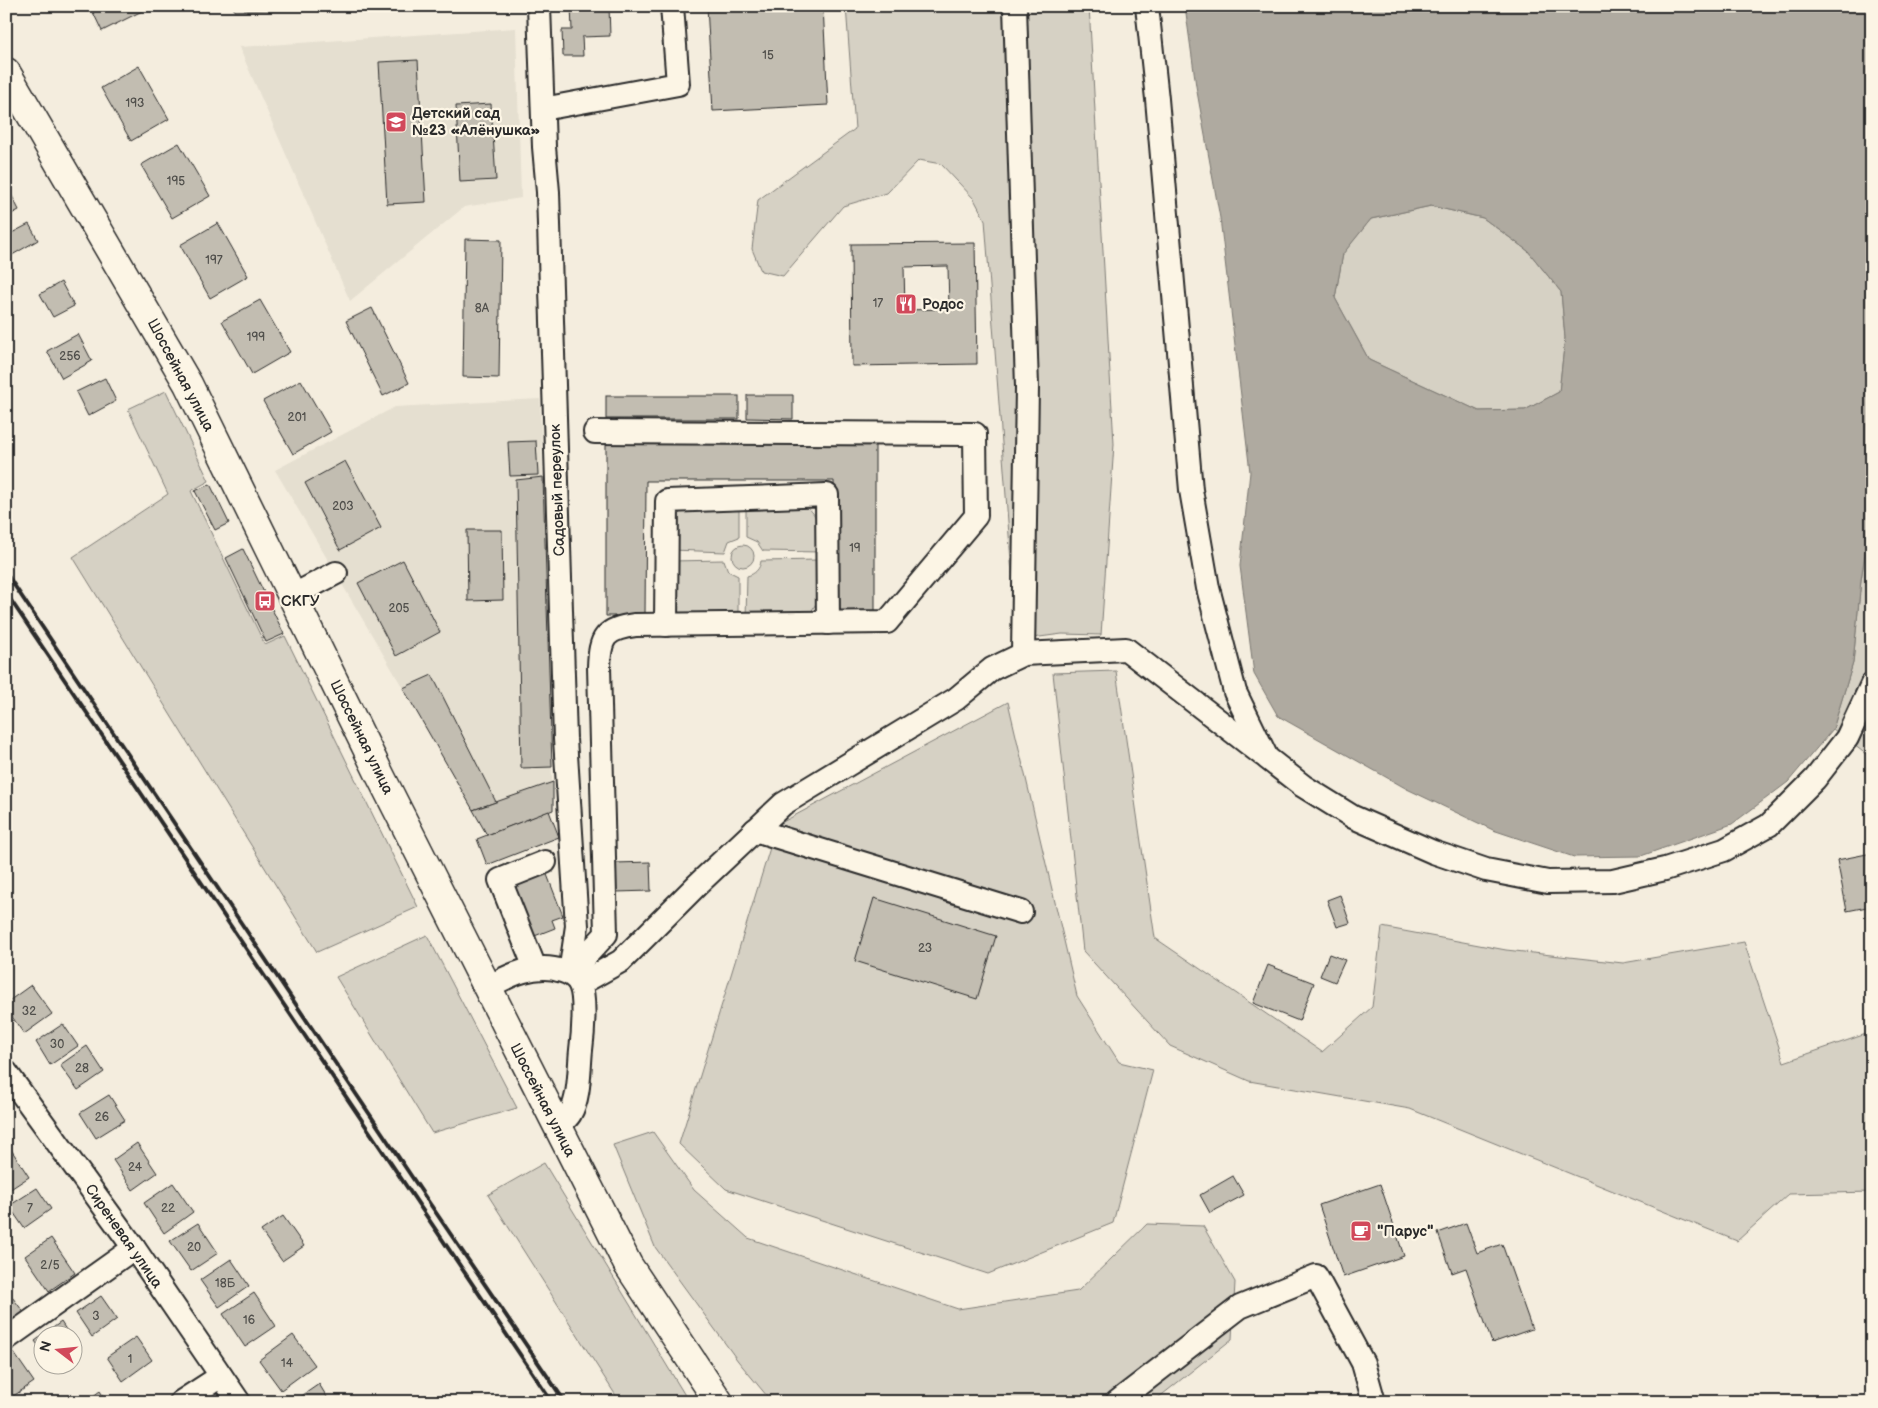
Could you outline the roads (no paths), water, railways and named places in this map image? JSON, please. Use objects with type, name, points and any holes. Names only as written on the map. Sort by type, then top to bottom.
[{"type":"main road","name":"Шоссейная улица","points":[[6,72],[188,384],[486,988],[628,1265],[719,1402]]},
{"type":"street","name":"Садовый переулок","points":[[539,6],[548,192],[565,739],[577,926],[575,979],[583,1004],[582,1038],[576,1094],[570,1113],[557,1127]]},
{"type":"street","points":[[543,109],[678,84],[672,6]]},
{"type":"street","points":[[1015,6],[1027,387],[1023,654]]},
{"type":"street","points":[[1147,6],[1158,109],[1191,490],[1208,588],[1235,692],[1267,758]]},
{"type":"street","points":[[575,979],[606,934],[600,652],[604,639],[610,632],[619,628],[666,625],[887,622],[976,516],[975,434],[595,432]]},
{"type":"street","points":[[666,625],[667,502],[827,495],[828,623]]},
{"type":"street","points":[[292,596],[336,573]]},
{"type":"street","points":[[486,988],[506,977],[534,968],[554,968],[575,979],[621,961],[697,885],[783,804],[956,699],[992,669],[1023,654],[1126,649],[1303,786],[1353,817],[1433,852],[1486,870],[1548,882],[1613,881],[1665,869],[1724,850],[1769,825],[1815,779],[1847,738],[1872,684]]},
{"type":"street","points":[[755,830],[1021,912]]},
{"type":"street","points":[[534,968],[500,880],[545,862]]},
{"type":"street","name":"Сиреневая улица","points":[[6,1072],[134,1248],[239,1402]]},
{"type":"street","points":[[6,1339],[134,1248]]},
{"type":"street","points":[[1117,1402],[1240,1307],[1316,1276],[1363,1363],[1374,1402]]},
{"type":"street","points":[[181,1402],[222,1376]]},
{"type":"railway","points":[[6,573],[565,1402]]},
{"type":"railway","points":[[6,593],[552,1402]]},
{"type":"place","name":"Детский сад №23 «Алёнушка»","points":[[396,122]]},
{"type":"place","name":"Родос","points":[[906,304]]},
{"type":"place","name":"СКГУ","points":[[265,601]]},
{"type":"place","name":"\"Парус\"","points":[[1361,1231]]}]
